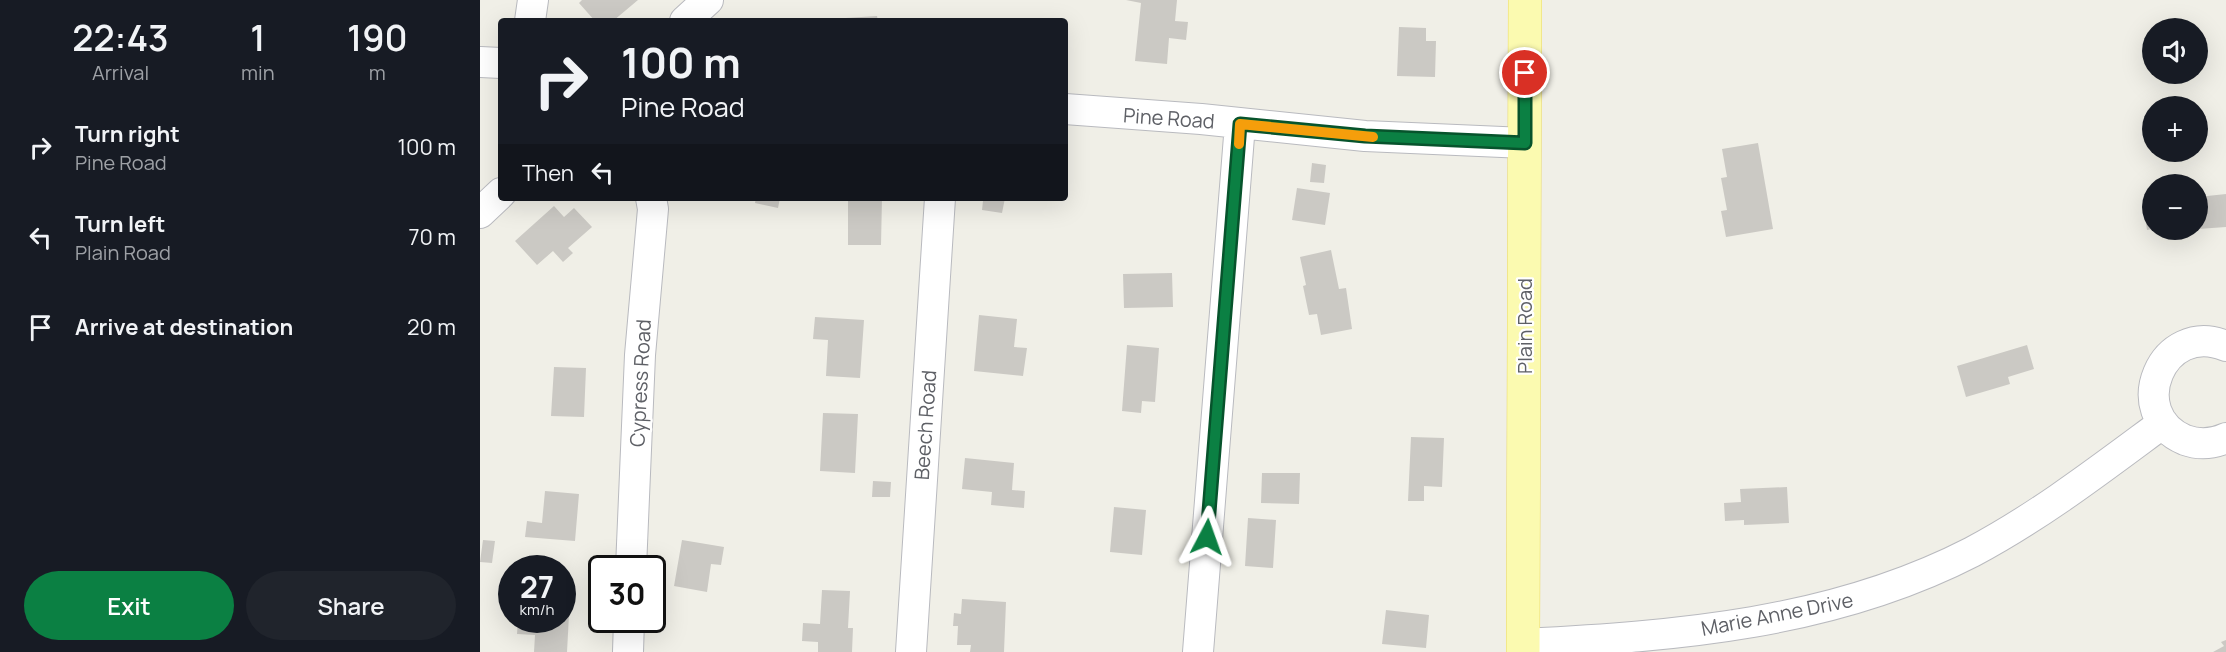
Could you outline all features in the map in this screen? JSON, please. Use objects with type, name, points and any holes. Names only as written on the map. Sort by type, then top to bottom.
[{"type":"main road","name":"Plain Road","points":[[1523,648],[1526,0]]},
{"type":"street","points":[[530,18],[533,0]]},
{"type":"street","points":[[688,18],[708,0]]},
{"type":"street","points":[[480,62],[498,63]]},
{"type":"street","name":"Pine Road","points":[[1068,109],[1365,136],[1525,143]]},
{"type":"street","points":[[1198,652],[1240,124]]},
{"type":"street","points":[[480,213],[498,196]]},
{"type":"street","name":"Cypress Road","points":[[632,555],[640,355],[653,209],[652,201]]},
{"type":"street","name":"Beech Road","points":[[911,652],[940,201]]},
{"type":"street","points":[[2226,346],[2208,341],[2187,344],[2177,349],[2162,363],[2154,383],[2158,414],[2171,431],[2189,441],[2211,443],[2226,438]]},
{"type":"street","name":"Marie Anne Drive","points":[[1523,648],[1727,626],[1813,611],[1893,587],[1962,557],[2009,531],[2084,481],[2163,423]]},
{"type":"street","points":[[627,652],[628,633]]},
{"type":"building","points":[[582,0],[638,0],[617,18],[592,18],[579,3]]},
{"type":"building","points":[[1126,0],[1177,0],[1175,21],[1188,22],[1186,40],[1169,38],[1167,64],[1135,61],[1141,3]]},
{"type":"building","points":[[877,16],[877,18],[846,18]]},
{"type":"building","points":[[1399,27],[1426,28],[1426,41],[1436,41],[1435,77],[1397,76]]},
{"type":"building","points":[[1758,143],[1773,229],[1726,237],[1721,211],[1727,210],[1721,178],[1727,177],[1722,149]]},
{"type":"building","points":[[1312,163],[1326,165],[1324,183],[1310,182]]},
{"type":"building","points":[[1297,188],[1330,193],[1325,225],[1292,220]]},
{"type":"building","points":[[2226,194],[2226,227],[2208,228],[2208,196]]},
{"type":"building","points":[[755,201],[779,201],[778,208],[755,203]]},
{"type":"building","points":[[848,201],[882,201],[881,245],[848,245]]},
{"type":"building","points":[[983,201],[1004,201],[1002,213],[982,210]]},
{"type":"building","points":[[554,206],[564,217],[574,208],[592,227],[568,248],[573,253],[563,262],[553,251],[537,265],[515,241]]},
{"type":"building","points":[[1331,250],[1339,289],[1346,288],[1352,329],[1321,335],[1317,314],[1309,315],[1300,257]]},
{"type":"building","points":[[1172,273],[1173,307],[1124,308],[1123,274]]},
{"type":"building","points":[[979,315],[1017,319],[1014,347],[1027,348],[1023,376],[974,371]]},
{"type":"building","points":[[815,317],[864,320],[860,378],[826,376],[828,340],[813,339]]},
{"type":"building","points":[[1127,345],[1159,348],[1155,402],[1142,401],[1141,413],[1122,411]]},
{"type":"building","points":[[2027,345],[2034,369],[2008,377],[2010,384],[1966,397],[1957,366]]},
{"type":"building","points":[[554,367],[586,368],[584,417],[551,416]]},
{"type":"building","points":[[823,413],[858,414],[855,473],[820,471]]},
{"type":"building","points":[[1411,437],[1444,438],[1442,487],[1424,486],[1424,501],[1408,501]]},
{"type":"building","points":[[965,458],[1014,463],[1012,490],[1025,491],[1024,508],[991,505],[992,492],[962,489]]},
{"type":"building","points":[[1262,473],[1300,473],[1299,504],[1261,503]]},
{"type":"building","points":[[873,481],[891,482],[890,497],[872,497]]},
{"type":"building","points":[[1787,487],[1789,523],[1744,525],[1744,520],[1725,521],[1724,503],[1741,502],[1740,489]]},
{"type":"building","points":[[545,491],[579,494],[575,541],[525,537],[527,521],[542,523]]},
{"type":"building","points":[[1114,507],[1146,510],[1142,555],[1110,552]]},
{"type":"building","points":[[1248,518],[1276,520],[1273,568],[1245,566]]},
{"type":"building","points":[[483,540],[495,541],[492,563],[480,562]]},
{"type":"building","points":[[682,540],[724,547],[721,565],[711,564],[707,592],[674,586]]},
{"type":"building","points":[[822,590],[850,591],[848,628],[853,628],[852,652],[818,652],[818,642],[802,641],[803,623],[820,624]]},
{"type":"building","points":[[962,599],[1006,602],[1004,652],[970,652],[971,645],[957,645],[958,626],[953,626],[954,613],[961,614]]},
{"type":"building","points":[[1386,610],[1429,615],[1426,648],[1382,644]]},
{"type":"building","points":[[568,633],[567,652],[534,652],[535,635],[517,634]]},
{"type":"building","points":[[2226,640],[2226,652],[2213,652],[2224,646],[2221,642]]},
{"type":"slow traffic","points":[[1239,144],[1240,124],[1373,137]]},
{"type":"route","points":[[1207,537],[1240,124],[1365,136],[1525,143],[1525,73]]}]
